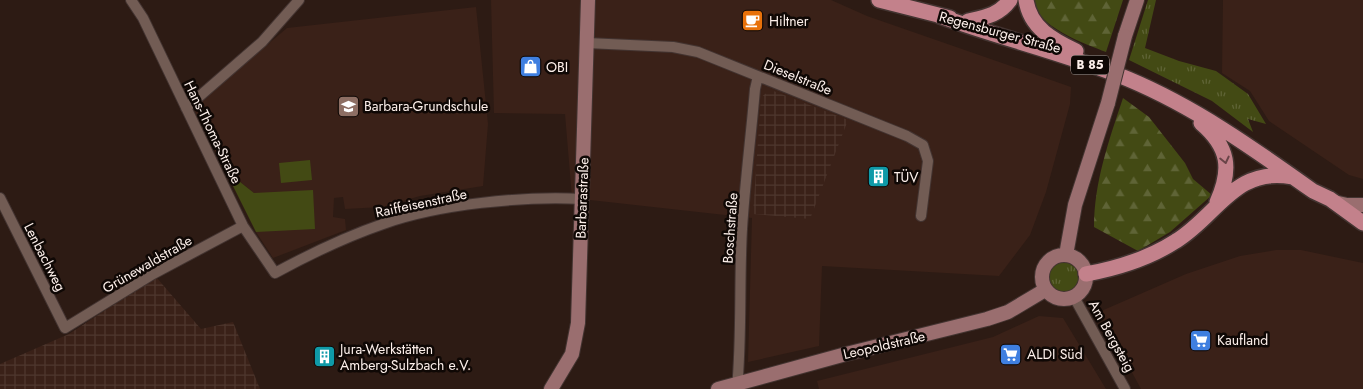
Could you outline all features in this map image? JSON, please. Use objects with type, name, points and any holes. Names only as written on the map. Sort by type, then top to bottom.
[{"type":"main road","name":"Barbarastraße","points":[[551,389],[569,361],[576,338],[588,0]]},
{"type":"main road","name":"Regensburger Straße","points":[[880,0],[940,16],[968,21],[1091,58]]},
{"type":"main road","points":[[968,21],[991,16],[1001,10],[1010,0]]},
{"type":"main road","points":[[1026,0],[1032,20],[1040,30],[1052,39],[1091,58]]},
{"type":"main road","points":[[1066,255],[1075,205],[1108,103],[1136,0]]},
{"type":"main road","name":"B 85","points":[[940,16],[1072,58],[1129,80],[1170,100],[1234,136],[1294,177],[1332,200],[1363,223]]},
{"type":"main road","name":"B 85","points":[[1091,58],[1185,100],[1246,136],[1316,185],[1332,200]]},
{"type":"main road","points":[[1170,100],[1205,127],[1220,144],[1227,162],[1226,178],[1213,210]]},
{"type":"main road","points":[[1086,274],[1124,266],[1158,252],[1196,226],[1228,194],[1248,181],[1276,175],[1294,177]]},
{"type":"main road","points":[[1332,200],[1347,205],[1363,205]]},
{"type":"main road","points":[[1066,255],[1076,258],[1082,264],[1086,274],[1085,284],[1074,297],[1062,300],[1055,298],[1045,290],[1042,281],[1044,267],[1054,257],[1066,255]]},
{"type":"main road","name":"Leopoldstraße","points":[[718,389],[737,386],[988,320],[1008,312],[1045,290]]},
{"type":"street","name":"Hans-Thoma-Straße","points":[[130,0],[143,18],[243,226],[275,273]]},
{"type":"street","points":[[186,108],[262,42],[299,0]]},
{"type":"street","name":"Dieselstraße","points":[[587,43],[681,48],[698,52],[907,136],[923,146],[928,161],[922,216]]},
{"type":"street","name":"Boschstraße","points":[[737,386],[740,372],[742,229],[755,89],[758,76]]},
{"type":"street","name":"Lenbachweg","points":[[0,198],[65,328]]},
{"type":"street","name":"Raiffeisenstraße","points":[[275,273],[321,248],[392,221],[471,205],[517,200],[582,199]]},
{"type":"street","name":"Grünewaldstraße","points":[[65,328],[153,274],[243,226]]},
{"type":"street","name":"Am Bergsteig","points":[[1074,297],[1125,389]]},
{"type":"shaded area","points":[[491,0],[831,0],[867,16],[1071,87],[1070,104],[1046,192],[1030,235],[999,276],[822,266],[819,346],[748,362],[752,218],[572,198],[565,114],[494,113]]},
{"type":"shaded area","points":[[1223,0],[1363,0],[1363,179],[1349,175],[1269,121],[1250,91],[1222,73]]},
{"type":"shaded area","points":[[476,7],[488,124],[483,186],[420,196],[382,207],[345,209],[343,197],[334,198],[333,217],[345,219],[346,230],[273,258],[256,232],[254,193],[225,170],[193,108],[287,28]]},
{"type":"shaded area","points":[[771,90],[848,120],[810,219],[753,214],[761,97]]},
{"type":"shaded area","points":[[1276,250],[1301,250],[1363,263],[1363,389],[1141,389],[1099,312],[1186,274],[1240,256]]},
{"type":"shaded area","points":[[156,277],[201,329],[233,322],[260,389],[0,389],[0,364],[69,334]]},
{"type":"shaded area","points":[[1039,316],[1063,318],[1106,389],[819,389],[817,381],[993,337]]},
{"type":"green space","points":[[1034,0],[1123,0],[1106,52],[1074,39],[1052,26],[1042,18],[1036,9]]},
{"type":"green space","points":[[1148,0],[1156,0],[1145,48],[1179,61],[1216,71],[1248,94],[1266,124],[1248,119],[1253,132],[1212,101],[1129,60]]},
{"type":"green space","points":[[1123,98],[1149,117],[1185,163],[1193,179],[1212,195],[1170,232],[1138,251],[1094,227],[1099,177]]},
{"type":"green space","points":[[310,160],[312,180],[281,183],[279,163]]},
{"type":"green space","points":[[225,170],[254,193],[313,190],[315,229],[256,232]]},
{"type":"green space","points":[[1065,260],[1077,265],[1082,277],[1077,289],[1065,294],[1053,289],[1048,277],[1053,265]]},
{"type":"place","name":"Hiltner","points":[[753,21]]},
{"type":"place","name":"OBI","points":[[530,67]]},
{"type":"place","name":"Barbara-Grundschule","points":[[348,106]]},
{"type":"place","name":"TÜV","points":[[878,177]]},
{"type":"place","name":"Kaufland","points":[[1201,340]]},
{"type":"place","name":"ALDI Süd","points":[[1011,354]]},
{"type":"place","name":"Jura-Werkstätten Amberg-Sulzbach e.V.","points":[[324,357]]}]
